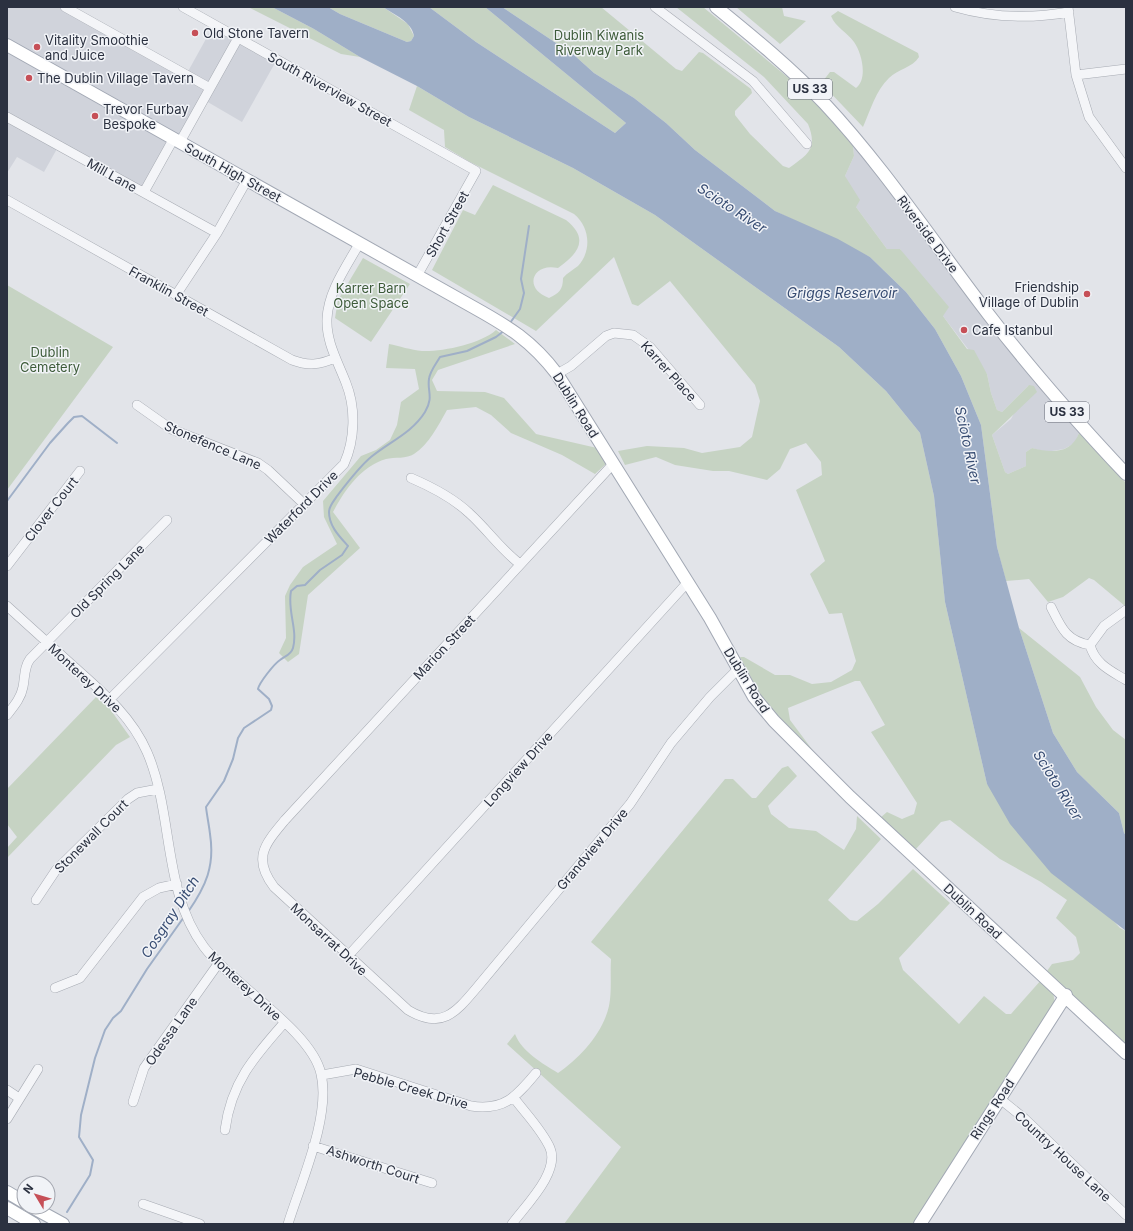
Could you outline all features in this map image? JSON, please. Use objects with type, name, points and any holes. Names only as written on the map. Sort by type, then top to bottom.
[{"type":"main road","name":"Riverside Drive","points":[[716,7],[726,11],[793,73],[837,118],[875,162],[986,311],[1048,389],[1126,474]]},
{"type":"main road","name":"South High Street","points":[[7,45],[418,276]]},
{"type":"main road","name":"Dublin Road","points":[[418,276],[517,332],[536,349],[557,374],[710,618],[754,697],[797,745],[975,913],[1066,995],[1126,1053]]},
{"type":"main road","name":"Rings Road","points":[[920,1224],[1066,995]]},
{"type":"main road","points":[[7,1192],[16,1197]]},
{"type":"main road","points":[[7,1208],[34,1224]]},
{"type":"main road","points":[[46,1215],[61,1223]]},
{"type":"street","points":[[65,7],[210,88]]},
{"type":"street","name":"South Riverview Street","points":[[183,7],[476,171]]},
{"type":"street","points":[[655,7],[753,81],[807,144]]},
{"type":"street","points":[[955,7],[978,13],[1017,18],[1069,10],[1076,75],[1089,117],[1126,168]]},
{"type":"street","points":[[144,192],[210,88],[238,38]]},
{"type":"street","points":[[1076,75],[1126,69]]},
{"type":"street","name":"Mill Lane","points":[[7,117],[217,233]]},
{"type":"street","name":"Short Street","points":[[418,276],[476,171]]},
{"type":"street","points":[[176,295],[217,233],[247,180]]},
{"type":"street","name":"Franklin Street","points":[[7,200],[292,360],[308,365],[325,362],[335,358]]},
{"type":"street","name":"Waterford Drive","points":[[110,699],[304,504],[338,472],[346,459],[351,445],[352,425],[350,396],[335,358],[327,328],[329,305],[335,288],[359,244]]},
{"type":"street","name":"Karrer Place","points":[[557,374],[571,366],[606,336],[614,333],[633,335],[650,347],[700,405]]},
{"type":"street","name":"Stonefence Lane","points":[[137,405],[171,429],[258,463],[268,470],[304,504]]},
{"type":"street","name":"Marion Street","points":[[275,832],[613,464]]},
{"type":"street","name":"Clover Court","points":[[7,566],[80,471]]},
{"type":"street","points":[[411,478],[431,487],[453,500],[470,513],[495,542],[520,564]]},
{"type":"street","name":"Old Spring Lane","points":[[7,715],[22,693],[27,662],[167,520]]},
{"type":"street","name":"Longview Drive","points":[[348,956],[687,583]]},
{"type":"street","name":"Monterey Drive","points":[[7,606],[110,699],[124,714],[141,740],[151,763],[158,789],[177,884],[184,912],[188,921],[204,947],[218,964],[284,1023],[305,1044],[316,1061],[322,1076],[324,1108],[288,1224]]},
{"type":"street","points":[[1051,607],[1064,631],[1076,642],[1090,645]]},
{"type":"street","points":[[1126,610],[1104,626],[1090,645],[1092,655],[1099,663],[1126,680]]},
{"type":"street","name":"Grandview Drive","points":[[438,1019],[449,1015],[461,1006],[630,804],[670,743],[710,697],[738,669]]},
{"type":"street","name":"Stonewall Court","points":[[36,900],[56,870],[128,799],[137,793],[158,789]]},
{"type":"street","name":"Monsarrat Drive","points":[[275,832],[263,850],[262,863],[265,876],[274,887],[408,1010],[419,1017],[438,1019]]},
{"type":"street","points":[[55,988],[80,978],[143,897],[159,888],[177,884]]},
{"type":"street","name":"Odessa Lane","points":[[133,1102],[144,1068],[218,964]]},
{"type":"street","points":[[225,1130],[229,1107],[237,1085],[268,1040],[284,1023]]},
{"type":"street","points":[[7,1119],[38,1069]]},
{"type":"street","name":"Pebble Creek Drive","points":[[322,1076],[356,1069],[471,1106],[484,1108],[498,1105],[514,1098],[536,1073]]},
{"type":"street","points":[[7,1090],[19,1098]]},
{"type":"street","points":[[512,1224],[546,1178],[553,1161],[548,1143],[514,1098]]},
{"type":"street","name":"Country House Lane","points":[[999,1098],[1025,1119],[1126,1215]]},
{"type":"street","name":"Ashworth Court","points":[[313,1146],[432,1183]]},
{"type":"street","points":[[143,1204],[200,1224]]},
{"type":"shaded area","points":[[7,7],[66,7],[186,75],[212,28],[275,63],[242,122],[206,101],[183,141],[174,136],[144,195],[58,147],[44,172],[17,157],[7,173]]},
{"type":"shaded area","points":[[859,140],[1059,404],[1079,433],[1075,443],[1064,449],[1046,452],[1032,448],[1026,452],[1026,466],[1008,474],[1005,472],[992,435],[1011,419],[1029,385],[1002,412],[997,410],[991,393],[987,374],[943,316],[900,249],[887,249],[856,207],[845,176],[854,156],[853,146]]},
{"type":"green space","points":[[248,7],[272,7],[314,29],[360,57],[341,54]]},
{"type":"green space","points":[[328,7],[383,7],[408,24],[414,36],[411,41],[407,42],[340,14]]},
{"type":"green space","points":[[429,7],[485,7],[626,123],[615,133],[476,42]]},
{"type":"green space","name":"Dublin Kiwanis Riverway Park","points":[[502,7],[601,7],[676,69],[682,71],[699,52],[703,53],[751,89],[752,93],[735,111],[735,115],[750,134],[783,166],[789,168],[806,155],[809,150],[812,139],[808,124],[764,77],[676,7],[703,7],[791,80],[829,117],[853,146],[854,156],[845,176],[860,200],[856,207],[887,249],[900,249],[949,307],[943,316],[967,349],[974,350],[987,374],[991,393],[997,410],[1002,412],[1029,385],[1034,386],[1037,392],[992,435],[1005,472],[1008,474],[1026,466],[1026,452],[1032,448],[1047,451],[1060,450],[1071,445],[1076,440],[1079,433],[1126,483],[1126,605],[1125,606],[1094,580],[1089,578],[1063,597],[1048,602],[1029,579],[1006,581],[997,547],[981,425],[961,376],[935,329],[906,292],[870,257],[775,211],[695,150],[666,123],[634,98],[594,73],[574,55]]},
{"type":"green space","points":[[736,7],[782,7],[784,16],[806,21],[780,44]]},
{"type":"green space","points":[[838,11],[918,53],[919,57],[913,64],[889,78],[880,88],[863,127],[823,85],[823,81],[830,72],[834,72],[856,88],[862,79],[863,72],[861,59],[857,47],[836,24],[831,16]]},
{"type":"green space","points":[[417,86],[469,117],[573,168],[655,215],[839,347],[886,391],[920,433],[934,496],[945,602],[987,784],[1120,928],[1126,931],[1126,1047],[1047,971],[1052,964],[1073,960],[1080,953],[1076,937],[1056,918],[1067,900],[1041,882],[1000,859],[950,820],[941,822],[914,851],[880,818],[887,812],[902,819],[914,814],[917,803],[871,732],[885,725],[860,681],[855,681],[788,708],[790,720],[814,752],[781,722],[761,696],[740,657],[744,657],[775,675],[790,675],[812,684],[831,682],[852,670],[856,661],[842,613],[829,614],[810,574],[825,561],[796,490],[822,475],[821,462],[806,443],[790,449],[780,469],[767,480],[729,471],[713,471],[675,465],[656,457],[625,465],[618,451],[647,446],[684,448],[702,453],[740,447],[752,437],[760,401],[755,385],[670,281],[638,306],[632,304],[614,257],[536,331],[432,270],[463,210],[475,215],[493,185],[566,220],[578,234],[579,240],[576,252],[565,263],[558,268],[549,267],[537,272],[534,277],[534,283],[536,289],[541,294],[549,298],[560,291],[563,278],[583,260],[586,253],[587,239],[583,226],[574,214],[470,162],[445,147],[444,130],[409,110]]},
{"type":"green space","name":"Karrer Barn Open Space","points":[[363,258],[410,284],[371,342],[335,318],[338,300]]},
{"type":"green space","name":"Dublin Cemetery","points":[[7,285],[113,347],[7,490]]},
{"type":"green space","points":[[496,330],[515,344],[438,370],[432,380],[437,391],[485,392],[504,398],[536,434],[597,448],[607,463],[595,474],[562,455],[511,433],[491,415],[476,407],[447,410],[433,434],[414,454],[411,456],[386,459],[377,463],[361,473],[348,488],[333,512],[360,548],[308,595],[299,654],[288,662],[279,653],[286,638],[285,596],[290,585],[303,567],[337,544],[324,517],[323,501],[361,456],[376,450],[390,440],[397,425],[401,402],[419,389],[415,369],[386,368],[389,344],[422,351],[439,350],[471,343],[489,335]]},
{"type":"green space","points":[[1019,628],[1080,677],[1096,707],[1113,730],[1126,740],[1126,835],[1124,833],[1119,813],[1077,772],[1053,733]]},
{"type":"green space","points":[[96,697],[110,709],[130,737],[116,745],[7,858],[7,848],[17,837],[7,824],[7,789]]},
{"type":"green space","points":[[788,766],[797,776],[768,806],[771,814],[789,828],[816,831],[844,850],[856,829],[857,816],[881,839],[828,900],[850,920],[857,921],[878,904],[913,869],[950,903],[899,958],[903,970],[959,1024],[984,996],[1006,1014],[1011,1014],[1042,979],[1053,991],[1055,1005],[914,1224],[564,1224],[621,1147],[507,1044],[515,1034],[527,1052],[558,1073],[574,1060],[590,1044],[602,1026],[609,1006],[611,959],[591,942],[725,779],[733,779],[752,798],[756,798],[782,768]]},
{"type":"water","name":"Griggs Reservoir","points":[[272,7],[328,7],[340,14],[407,42],[411,41],[414,36],[413,31],[402,19],[383,7],[429,7],[476,42],[615,133],[626,123],[485,7],[502,7],[574,55],[594,73],[634,98],[666,123],[695,150],[775,211],[838,239],[870,257],[906,292],[935,329],[961,376],[981,425],[997,547],[1019,628],[1053,733],[1077,772],[1119,813],[1124,833],[1126,835],[1126,931],[1051,873],[1010,824],[987,784],[945,602],[934,496],[920,433],[886,391],[839,347],[655,215],[573,168],[469,117],[417,86],[360,57],[314,29]]},
{"type":"waterway","name":"Cosgray Ditch","points":[[510,323],[520,309],[524,293],[521,279],[529,226]]},
{"type":"waterway","name":"Cosgray Ditch","points":[[188,912],[200,893],[208,875],[210,866],[211,845],[206,807],[224,781],[233,759],[238,738],[244,728],[271,710],[272,706],[269,699],[258,689],[259,686],[274,665],[289,654],[293,648],[294,634],[290,606],[291,591],[297,586],[305,585],[320,570],[342,555],[348,546],[335,530],[331,522],[329,517],[329,510],[331,506],[337,496],[367,461],[407,432],[420,419],[428,407],[430,398],[430,376],[440,357],[467,351],[496,337],[505,330]]},
{"type":"waterway","points":[[7,501],[50,443],[74,417],[82,416],[117,443]]},
{"type":"waterway","name":"Cosgray Ditch","points":[[67,1212],[90,1175],[93,1160],[79,1137],[81,1115],[95,1058],[105,1030],[113,1018],[121,1011],[147,969],[184,917]]},
{"type":"place","name":"Old Stone Tavern","points":[[195,33]]},
{"type":"place","name":"Vitality Smoothie and Juice","points":[[37,47]]},
{"type":"place","name":"The Dublin Village Tavern","points":[[29,78]]},
{"type":"place","name":"Trevor Furbay Bespoke","points":[[95,116]]},
{"type":"place","name":"Friendship Village of Dublin","points":[[1087,294]]},
{"type":"place","name":"Cafe Istanbul","points":[[964,330]]},
{"type":"water label","name":"Scioto River","points":[[732,208]]},
{"type":"water label","name":"Scioto River","points":[[968,445]]},
{"type":"water label","name":"Scioto River","points":[[1058,785]]}]
